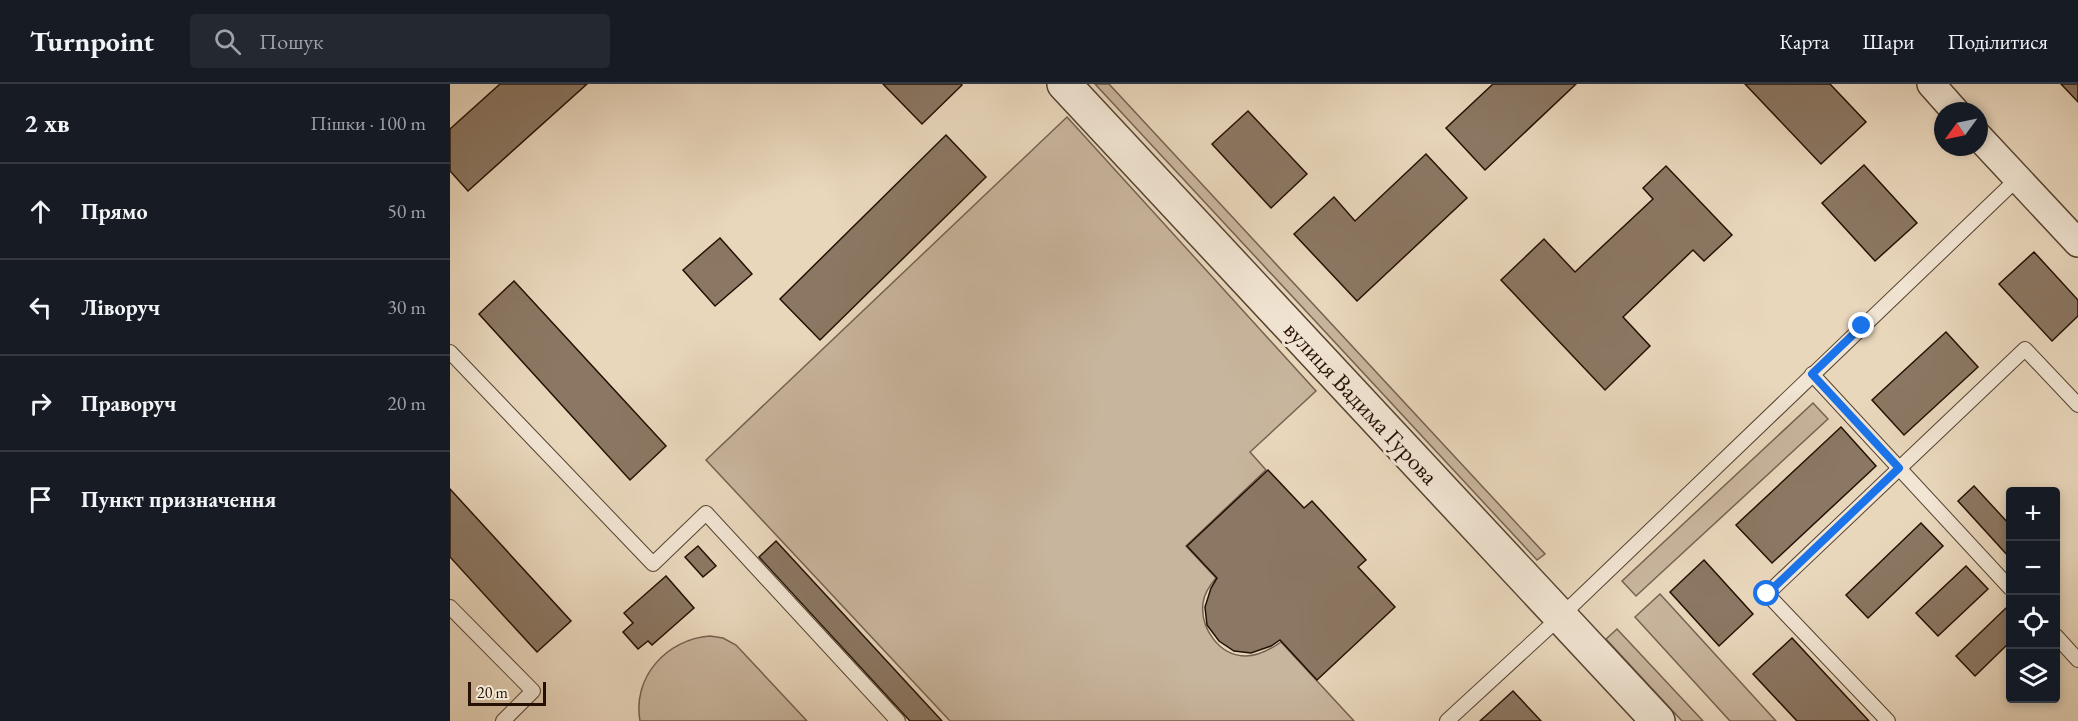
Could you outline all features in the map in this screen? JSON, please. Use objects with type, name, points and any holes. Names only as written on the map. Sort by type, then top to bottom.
[{"type":"street","name":"вулиця Вадима Гурова","points":[[1064,84],[1658,721]]},
{"type":"street","points":[[1931,84],[1947,102]]},
{"type":"street","points":[[1988,147],[2078,243]]},
{"type":"lane","points":[[1447,721],[1560,617],[2017,178]]},
{"type":"lane","points":[[1888,721],[1767,594],[2025,349],[2078,405]]},
{"type":"lane","points":[[450,352],[653,564],[706,513],[898,721]]},
{"type":"lane","points":[[1812,374],[2006,584]]},
{"type":"lane","points":[[450,607],[533,691],[502,721]]},
{"type":"lane","points":[[2060,641],[2078,660]]},
{"type":"shaded area","points":[[1095,84],[1109,84],[1545,554],[1537,560]]},
{"type":"shaded area","points":[[1067,117],[1316,391],[1250,452],[1266,470],[1186,546],[1216,578],[1203,603],[1205,622],[1213,639],[1227,651],[1246,656],[1269,650],[1281,642],[1354,721],[950,721],[706,460]]},
{"type":"shaded area","points":[[1813,403],[1828,419],[1636,596],[1622,581]]},
{"type":"shaded area","points":[[1660,594],[1776,721],[1730,721],[1635,617]]},
{"type":"shaded area","points":[[1617,629],[1703,721],[1682,721],[1606,639]]},
{"type":"shaded area","points":[[710,636],[723,638],[736,645],[807,721],[640,721],[639,705],[642,690],[647,676],[656,663],[680,644]]},
{"type":"building","points":[[500,84],[587,84],[468,191],[450,171],[450,129]]},
{"type":"building","points":[[883,84],[961,84],[962,85],[922,124]]},
{"type":"building","points":[[1493,84],[1576,84],[1485,170],[1446,128]]},
{"type":"building","points":[[1745,84],[1830,84],[1866,122],[1821,164]]},
{"type":"building","points":[[2061,84],[2078,84],[2078,102]]},
{"type":"building","points":[[1248,111],[1307,174],[1271,208],[1212,144]]},
{"type":"building","points":[[946,135],[986,177],[820,340],[780,299]]},
{"type":"building","points":[[1426,154],[1467,198],[1357,301],[1294,234],[1334,197],[1355,221]]},
{"type":"building","points":[[1864,165],[1917,223],[1875,261],[1822,203]]},
{"type":"building","points":[[1666,166],[1732,235],[1704,261],[1693,250],[1623,317],[1650,346],[1605,390],[1501,280],[1544,239],[1575,272],[1653,199],[1643,188]]},
{"type":"building","points":[[720,238],[752,274],[715,306],[683,270]]},
{"type":"building","points":[[2034,252],[2078,300],[2078,316],[2052,341],[1999,284]]},
{"type":"building","points":[[514,281],[666,446],[630,480],[479,314]]},
{"type":"building","points":[[1946,332],[1978,367],[1904,435],[1872,400]]},
{"type":"building","points":[[1841,427],[1876,466],[1772,563],[1736,525]]},
{"type":"building","points":[[1268,470],[1304,508],[1312,501],[1366,560],[1358,567],[1395,607],[1317,680],[1280,640],[1251,653],[1234,651],[1219,641],[1207,625],[1205,607],[1217,578],[1187,546]]},
{"type":"building","points":[[1974,486],[2006,521],[2006,554],[1958,501]]},
{"type":"building","points":[[450,489],[571,621],[537,652],[450,557]]},
{"type":"building","points":[[1921,523],[1943,546],[1868,618],[1846,595]]},
{"type":"building","points":[[776,541],[942,721],[910,721],[759,557]]},
{"type":"building","points":[[698,546],[716,566],[703,577],[685,557]]},
{"type":"building","points":[[1704,560],[1753,614],[1719,646],[1670,592]]},
{"type":"building","points":[[1966,566],[1988,589],[1938,636],[1916,613]]},
{"type":"building","points":[[666,576],[694,608],[652,645],[648,641],[638,649],[623,632],[633,623],[624,613]]},
{"type":"building","points":[[2006,608],[2006,646],[1975,676],[1956,656]]},
{"type":"building","points":[[1792,638],[1869,721],[1797,721],[1753,674]]},
{"type":"building","points":[[1513,691],[1541,721],[1480,721],[1490,712]]},
{"type":"route","points":[[1767,594],[1899,468],[1812,374],[1862,326]]}]
